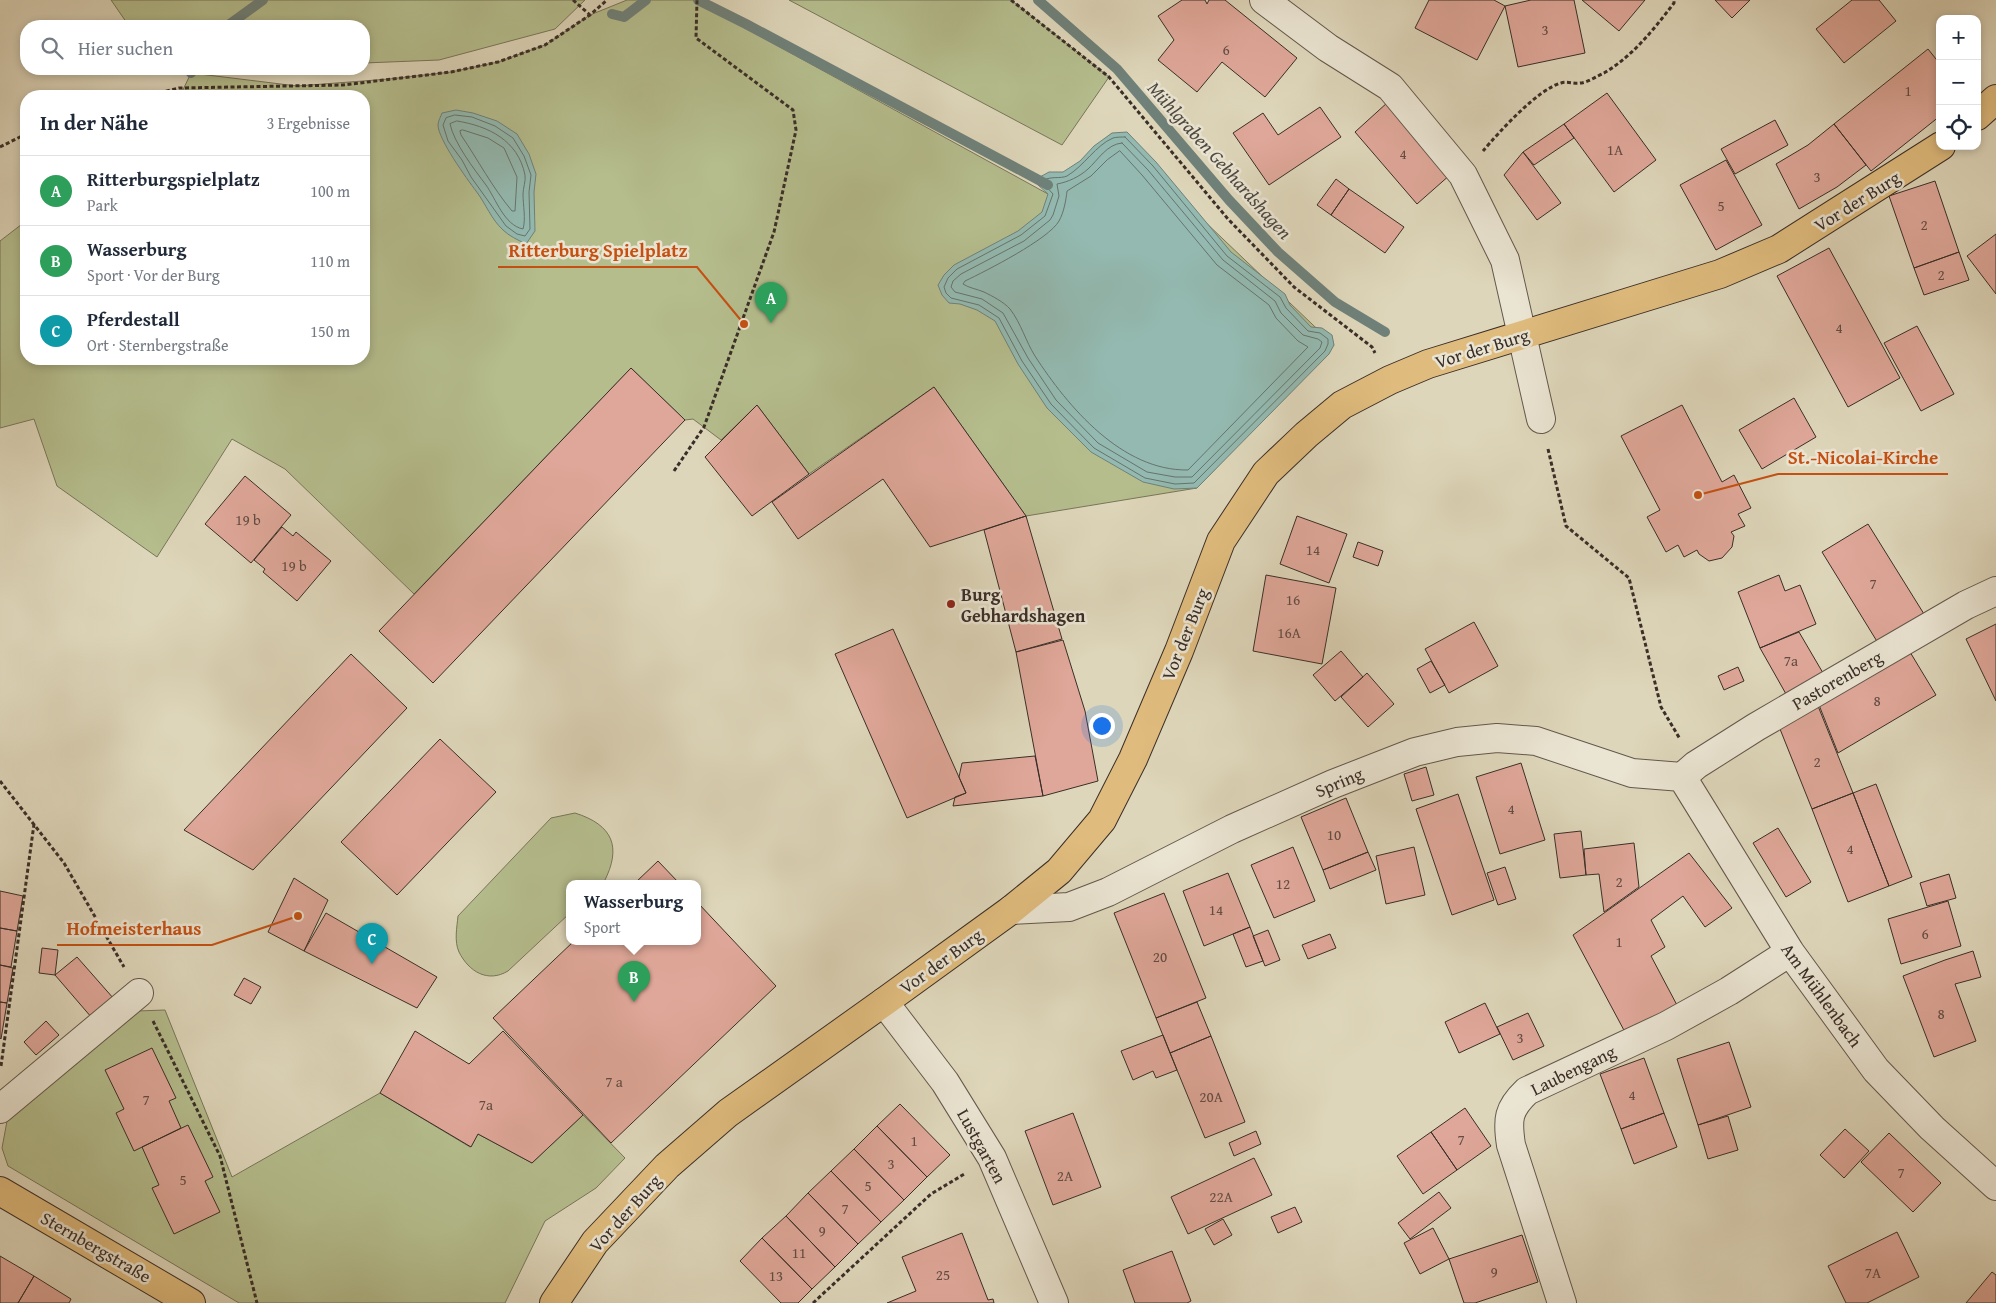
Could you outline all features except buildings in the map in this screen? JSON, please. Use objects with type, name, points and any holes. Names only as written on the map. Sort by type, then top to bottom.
[{"type":"main road","name":"Vor der Burg","points":[[554,1303],[595,1242],[667,1166],[728,1113],[884,1002],[1059,872],[1102,820],[1141,741],[1179,651],[1221,541],[1266,473],[1306,435],[1342,405],[1390,380],[1428,364],[1720,274],[1780,249],[1936,150]]},
{"type":"main road","name":"Sternbergstraße","points":[[0,1191],[191,1303]]},
{"type":"street","points":[[1264,0],[1328,48],[1390,87],[1463,175],[1505,260],[1541,419]]},
{"type":"street","name":"Pastorenberg","points":[[1689,771],[1756,727],[1873,658],[1966,605],[1996,591]]},
{"type":"street","name":"Spring","points":[[1010,910],[1070,907],[1108,892],[1232,829],[1333,784],[1414,752],[1458,742],[1497,738],[1536,741],[1632,773],[1689,771]]},
{"type":"street","name":"Am Mühlenbach","points":[[1689,771],[1790,952],[1876,1070],[1932,1128],[1996,1186]]},
{"type":"street","name":"Laubengang","points":[[1562,1303],[1511,1145],[1507,1123],[1514,1103],[1527,1090],[1666,1026],[1729,991],[1790,952]]},
{"type":"street","points":[[0,1109],[139,993]]},
{"type":"street","name":"Lustgarten","points":[[884,1002],[944,1082],[992,1158],[1054,1303]]},
{"type":"path","points":[[573,0],[590,15]]},
{"type":"path","points":[[171,90],[179,88],[342,84],[451,72],[498,62],[545,44],[590,15],[607,0]]},
{"type":"path","points":[[674,471],[704,427],[774,232],[796,130],[793,110],[696,38],[697,0]]},
{"type":"path","points":[[1011,0],[1109,77],[1228,219],[1294,287],[1372,347],[1390,380]]},
{"type":"path","points":[[1463,175],[1512,118],[1551,87],[1562,82],[1582,83],[1604,72],[1630,54],[1653,30],[1674,3],[1674,0]]},
{"type":"path","points":[[0,147],[20,137]]},
{"type":"path","points":[[1541,419],[1566,526],[1629,578],[1661,708],[1689,771]]},
{"type":"path","points":[[0,780],[64,863],[139,993],[220,1156],[257,1303]]},
{"type":"path","points":[[0,1074],[34,824]]},
{"type":"path","points":[[813,1303],[931,1194],[992,1158]]},
{"type":"green space","points":[[111,0],[585,0],[555,29],[439,60],[370,63],[370,20],[125,20]]},
{"type":"green space","points":[[627,0],[694,0],[1048,194],[1112,133],[1334,345],[1197,488],[1026,516],[934,387],[809,474],[757,405],[721,440],[693,419],[685,420],[631,368],[414,594],[285,469],[232,439],[157,557],[57,486],[34,419],[0,428],[0,241],[20,226],[20,365],[370,365],[370,90],[183,90],[190,75],[207,75],[297,86],[451,72],[498,62],[545,45],[590,15]]},
{"type":"green space","points":[[789,0],[1011,0],[1109,77],[1062,145]]},
{"type":"green space","points":[[575,813],[588,818],[606,831],[613,848],[612,858],[605,880],[566,880],[566,917],[508,971],[493,976],[480,974],[468,965],[457,948],[458,916],[551,818]]},
{"type":"green space","points":[[165,1010],[232,1177],[380,1093],[470,1147],[478,1134],[532,1163],[583,1115],[625,1158],[596,1188],[545,1221],[505,1303],[239,1303],[8,1166],[2,1148],[7,1121],[137,1011]]},
{"type":"water","points":[[456,110],[473,113],[497,121],[517,134],[529,154],[536,174],[534,192],[535,231],[526,244],[508,234],[495,221],[443,140],[438,125],[442,113]]},
{"type":"water","points":[[1127,132],[1156,162],[1231,252],[1285,294],[1290,305],[1311,327],[1322,328],[1332,335],[1334,345],[1329,354],[1197,488],[1174,489],[1143,482],[1091,452],[1047,408],[1018,364],[995,321],[977,310],[960,304],[949,303],[942,295],[938,285],[944,275],[954,265],[1018,231],[1042,212],[1048,194],[1037,184],[1038,178],[1049,172],[1063,172],[1080,161],[1094,146],[1112,133]]},
{"type":"waterway","points":[[235,20],[263,0]]},
{"type":"waterway","points":[[612,14],[624,17],[646,0]]},
{"type":"waterway","points":[[698,0],[1048,185]]},
{"type":"waterway","name":"Mühlgraben Gebhardshagen","points":[[1038,0],[1117,69],[1229,200],[1278,252],[1335,302],[1385,332]]},
{"type":"place","name":"Ritterburgspielplatz","points":[[771,323]]},
{"type":"place","name":"Ritterburg Spielplatz","points":[[744,324]]},
{"type":"place","name":"St.-Nicolai-Kirche","points":[[1698,495]]},
{"type":"place","name":"Burg Gebhardshagen","points":[[951,604]]},
{"type":"place","name":"Hofmeisterhaus","points":[[298,916]]},
{"type":"place","name":"Pferdestall","points":[[372,964]]},
{"type":"place","name":"Wasserburg","points":[[634,1002]]}]
